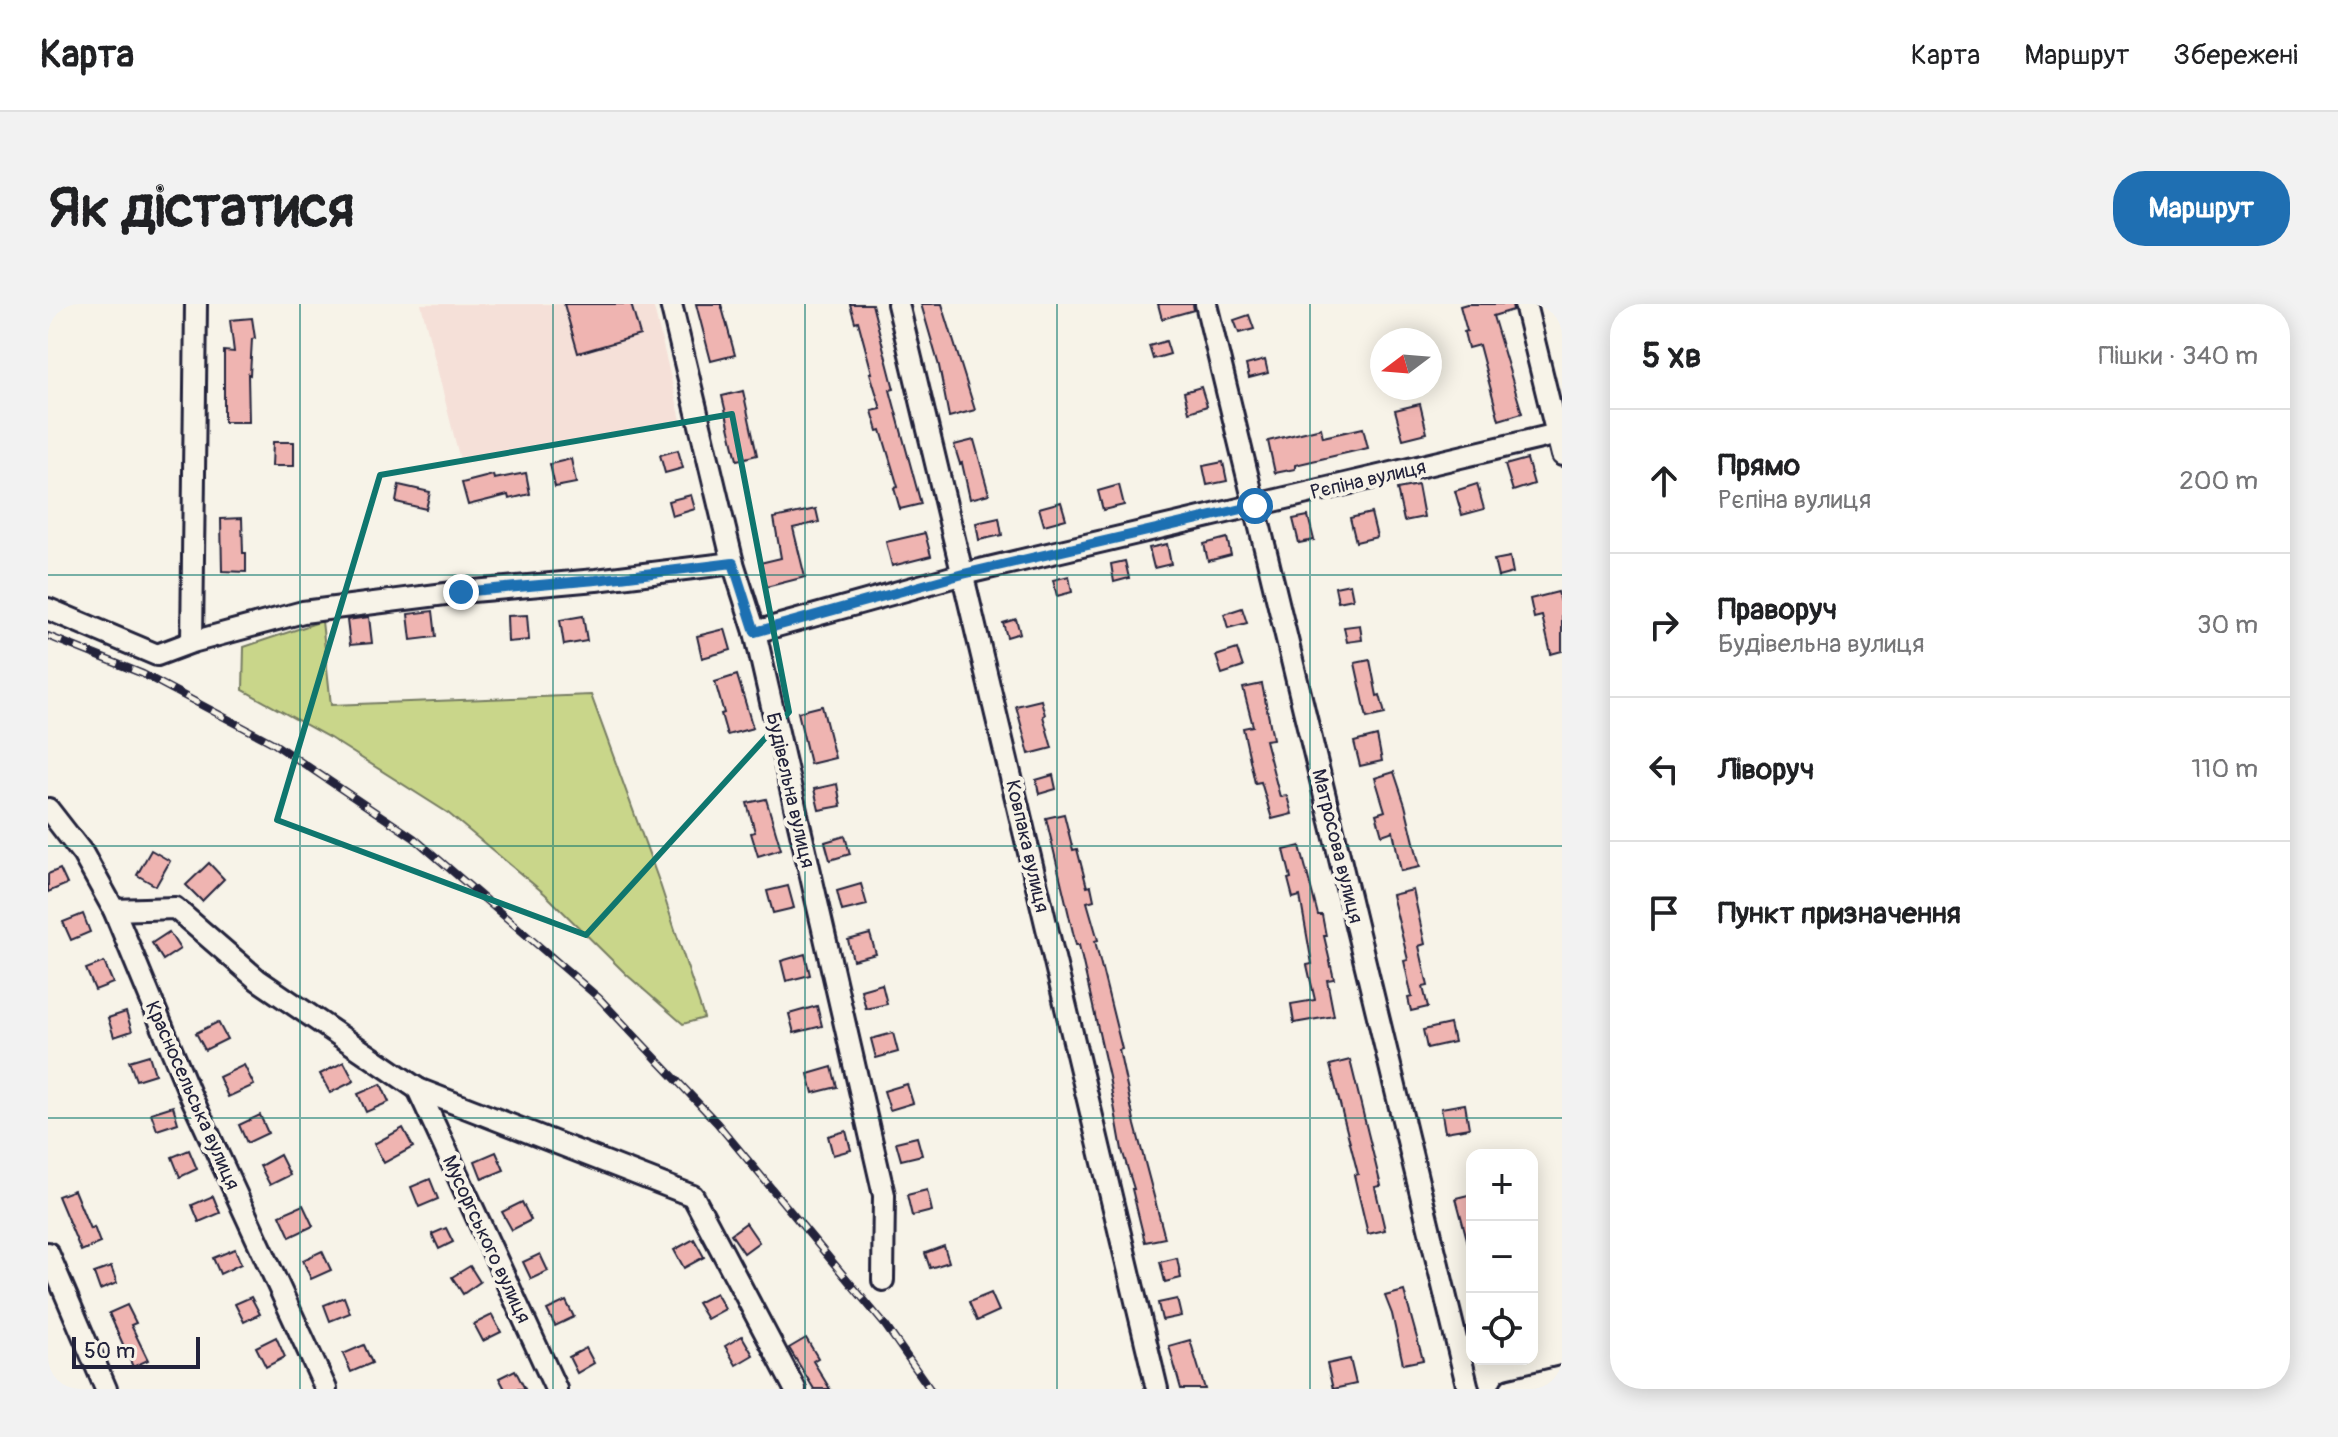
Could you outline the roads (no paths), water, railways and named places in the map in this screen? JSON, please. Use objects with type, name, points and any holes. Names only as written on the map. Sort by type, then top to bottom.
[{"type":"street","points":[[192,642],[196,304]]},
{"type":"street","name":"Будівельна вулиця","points":[[671,304],[733,563],[755,632],[884,1195],[883,1280]]},
{"type":"street","name":"Ковпака вулиця","points":[[898,304],[1157,1389]]},
{"type":"street","name":"Матросова вулиця","points":[[1206,304],[1468,1389]]},
{"type":"street","points":[[1525,304],[1560,441]]},
{"type":"street","name":"Рєпіна вулиця","points":[[755,632],[963,574],[1255,506],[1560,441]]},
{"type":"street","points":[[48,609],[157,655],[192,642],[303,612],[733,563]]},
{"type":"street","name":"Красносельська вулиця","points":[[48,809],[83,854],[114,910],[190,1094],[326,1389]]},
{"type":"street","points":[[114,910],[175,908],[258,980],[418,1089],[693,1196],[795,1389]]},
{"type":"street","name":"Мусоргського вулиця","points":[[418,1089],[556,1389]]},
{"type":"street","points":[[48,1253],[106,1389]]},
{"type":"street","points":[[1511,1389],[1562,1377]]},
{"type":"railway","points":[[48,636],[143,674],[273,743],[414,838],[599,998],[717,1123],[885,1325],[930,1389]]}]
